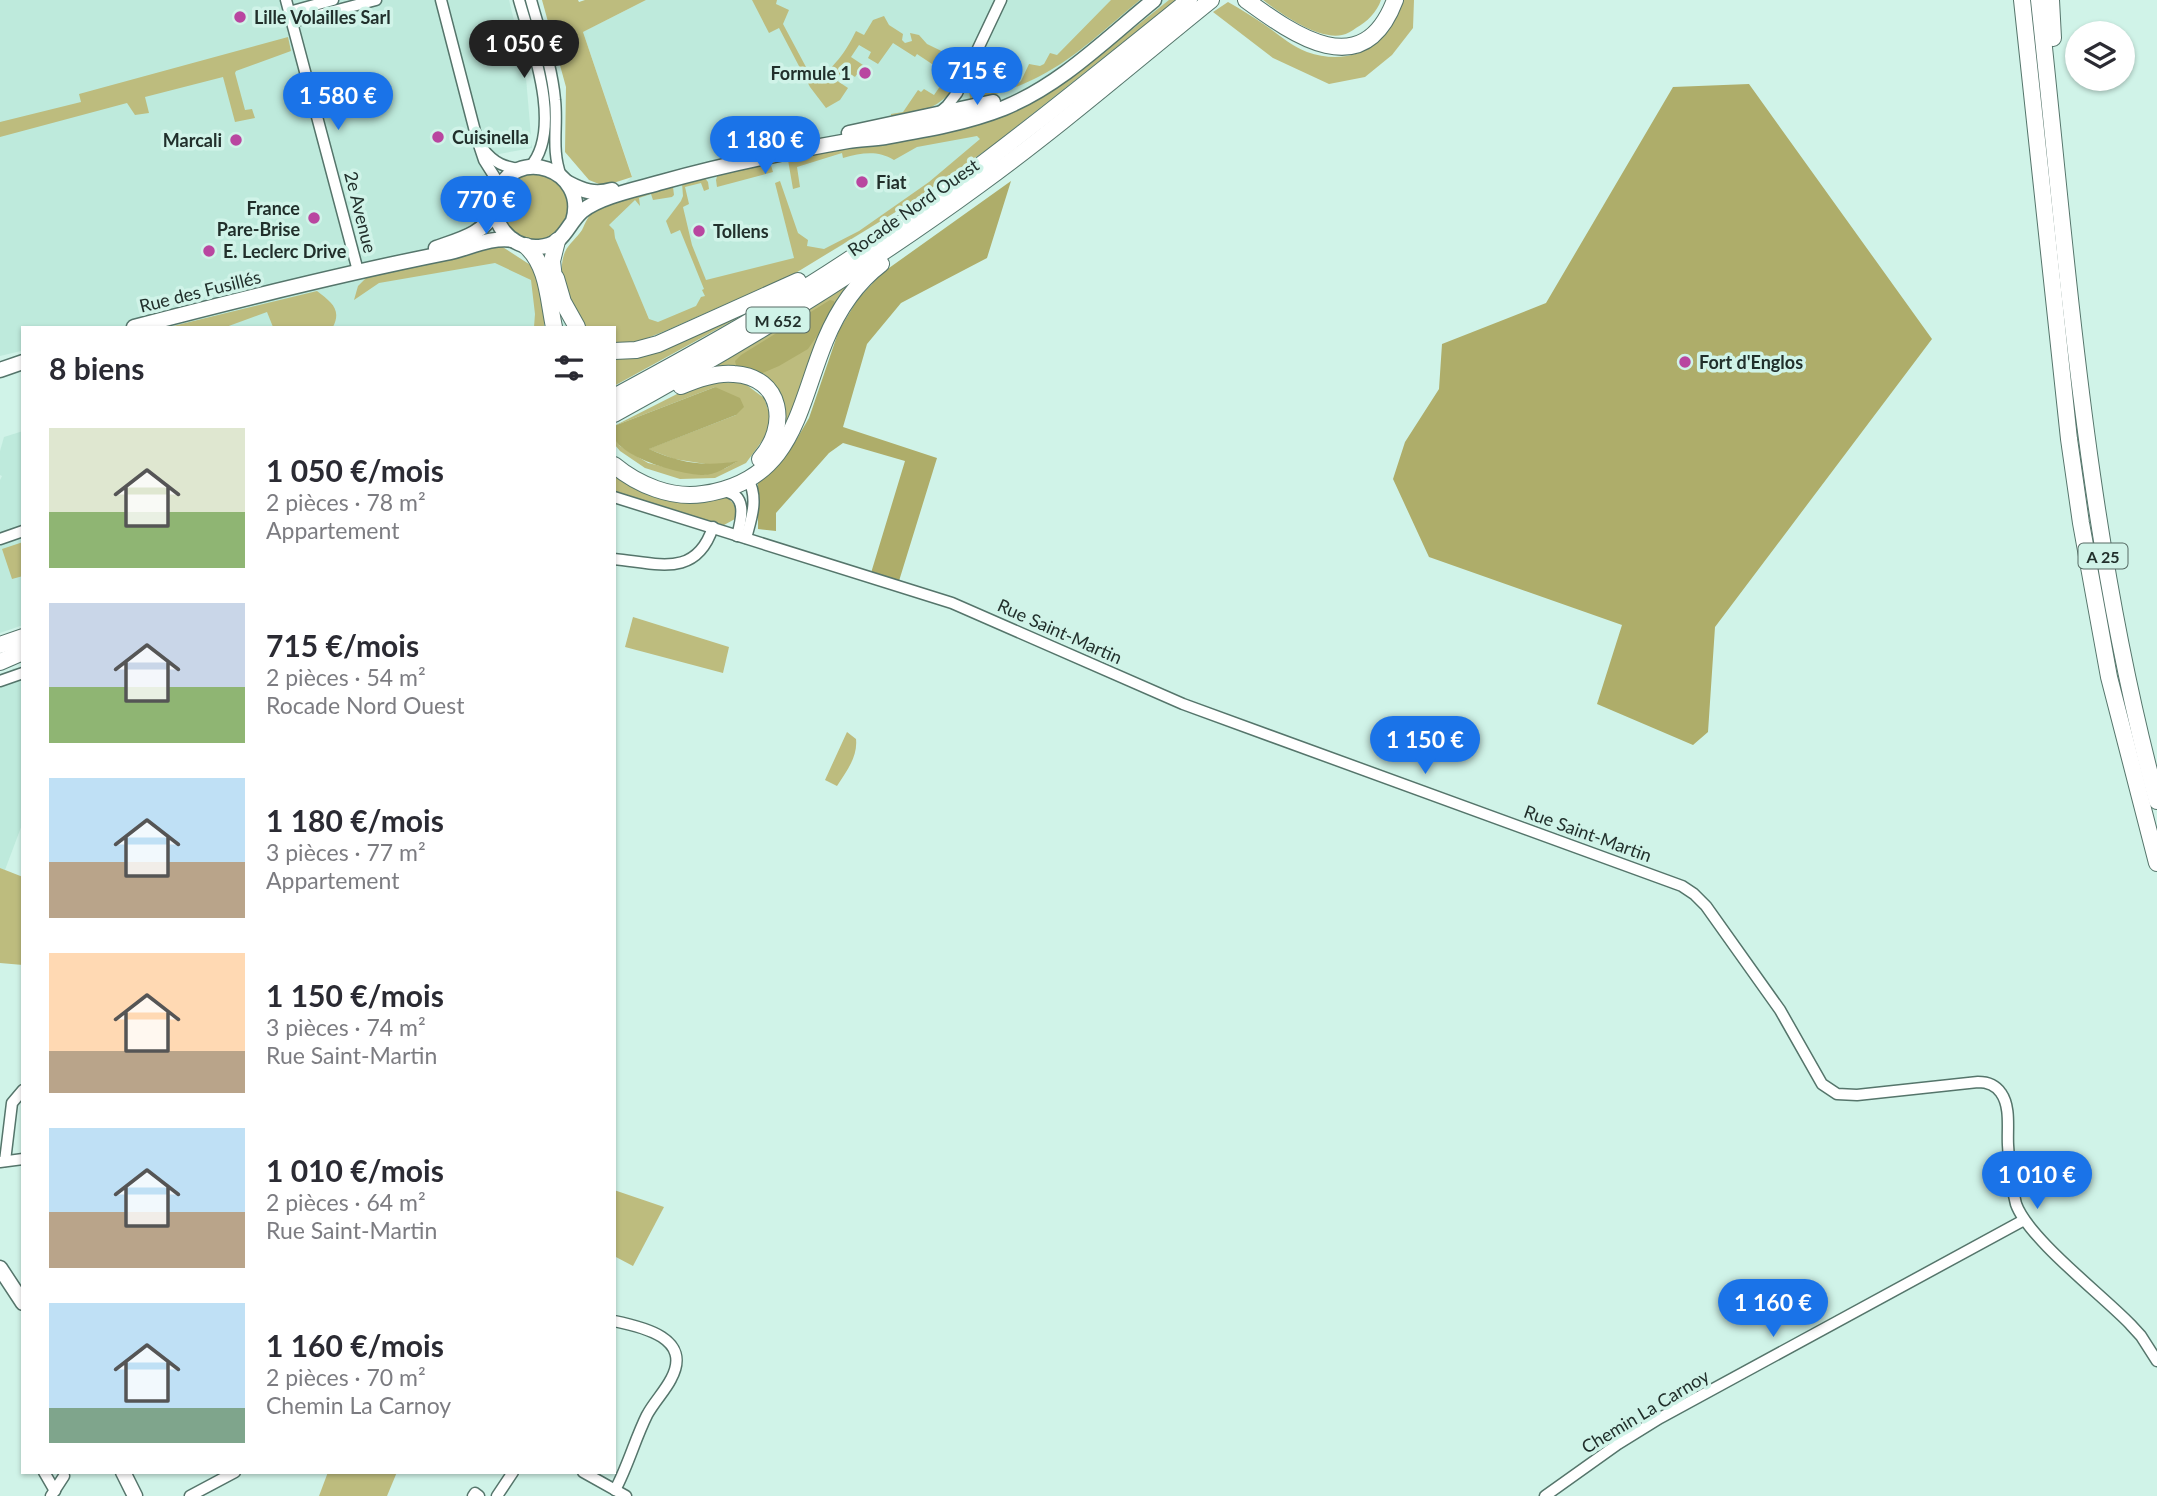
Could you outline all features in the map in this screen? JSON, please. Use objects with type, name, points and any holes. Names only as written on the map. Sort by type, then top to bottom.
[{"type":"highway","points":[[1246,0],[1301,37],[1321,44],[1340,46],[1371,37],[1387,17],[1395,0]]},
{"type":"highway","points":[[2012,0],[2016,27],[2029,62]]},
{"type":"highway","name":"A 25","points":[[2022,0],[2069,439],[2090,575],[2109,677],[2157,863]]},
{"type":"highway","name":"A 25","points":[[2039,0],[2086,436],[2101,545],[2132,699],[2157,801]]},
{"type":"highway","points":[[2051,0],[2059,184]]},
{"type":"highway","name":"Rocade Nord Ouest","points":[[616,413],[740,343],[874,259],[1030,146],[1204,3]]},
{"type":"highway","name":"Rocade Nord Ouest","points":[[616,396],[727,335],[889,232],[1204,3]]},
{"type":"highway","points":[[616,465],[633,478],[659,489],[686,495],[723,485],[737,477],[748,480],[769,463],[791,433],[826,339],[849,298],[866,276],[913,240],[935,216]]},
{"type":"highway","points":[[616,351],[647,348],[676,337],[777,292],[854,248],[889,232]]},
{"type":"highway","points":[[555,324],[552,257],[557,241]]},
{"type":"highway","points":[[520,243],[537,258],[543,271],[555,324]]},
{"type":"highway","points":[[553,271],[563,302],[576,326]]},
{"type":"highway","points":[[616,413],[700,379],[724,374],[743,375],[765,387],[775,402],[779,415],[772,443],[762,457],[723,485],[693,486],[663,481],[632,467],[616,454]]},
{"type":"highway","points":[[0,645],[21,637]]},
{"type":"highway","points":[[0,661],[21,652]]},
{"type":"main road","points":[[398,261],[466,249],[497,239],[544,246],[557,241],[585,209],[598,202],[708,170],[848,141],[948,124],[1003,108],[1063,76],[1154,0]]},
{"type":"main road","points":[[398,261],[480,230],[489,222],[498,192],[508,178],[526,168],[548,169],[583,190],[602,193],[706,162],[996,101],[1023,91],[1061,71],[1096,47]]},
{"type":"main road","points":[[564,179],[575,202],[573,221]]},
{"type":"main road","points":[[495,209],[501,227],[520,243]]},
{"type":"main road","name":"Rue des Fusillés","points":[[138,326],[398,261]]},
{"type":"main road","points":[[0,370],[21,363]]},
{"type":"main road","points":[[0,1256],[21,1287]]},
{"type":"main road","points":[[0,1268],[21,1300]]},
{"type":"main road","points":[[115,1474],[127,1496]]},
{"type":"main road","points":[[124,1474],[135,1496]]},
{"type":"street","name":"2e Avenue","points":[[286,0],[358,271]]},
{"type":"street","points":[[290,17],[333,0]]},
{"type":"street","points":[[290,17],[376,0]]},
{"type":"street","points":[[441,0],[477,139],[484,160],[496,179],[498,192]]},
{"type":"street","points":[[477,139],[495,161],[510,168],[526,168],[539,155],[542,146],[543,97],[519,0]]},
{"type":"street","points":[[531,0],[554,90],[554,152],[564,179]]},
{"type":"street","points":[[932,116],[943,110],[953,99],[1001,0]]},
{"type":"street","points":[[948,124],[958,118],[972,63]]},
{"type":"street","points":[[741,537],[754,502],[753,489],[748,480]]},
{"type":"street","points":[[723,485],[741,503],[741,537]]},
{"type":"street","name":"Rue Saint-Martin","points":[[616,498],[964,607],[1175,701],[1682,886],[1694,894],[1711,913],[1785,1018],[1818,1079],[1832,1092],[1857,1095],[1978,1082],[1995,1086],[2001,1092],[2006,1107],[2012,1181],[2024,1220],[2130,1324],[2157,1361]]},
{"type":"street","points":[[616,559],[664,564],[686,562],[704,548],[713,527]]},
{"type":"street","points":[[0,539],[21,532]]},
{"type":"street","points":[[0,681],[21,674]]},
{"type":"street","points":[[21,1092],[12,1103],[2,1161],[21,1159]]},
{"type":"street","name":"Chemin La Carnoy","points":[[1545,1496],[1660,1418],[2024,1220]]},
{"type":"street","points":[[609,1491],[625,1469],[645,1419],[671,1380],[676,1361],[671,1345],[663,1337],[616,1322]]},
{"type":"street","points":[[45,1474],[53,1493]]},
{"type":"street","points":[[190,1496],[231,1474]]},
{"type":"street","points":[[497,1496],[512,1474]]},
{"type":"street","points":[[586,1474],[609,1491],[626,1496]]},
{"type":"street","points":[[53,1493],[64,1476]]},
{"type":"street","points":[[473,1496],[475,1493],[479,1496]]},
{"type":"shaded area","points":[[0,0],[509,0],[525,66],[532,148],[499,154],[488,172],[489,218],[494,244],[535,268],[563,268],[583,326],[21,326],[21,351],[0,356]]},
{"type":"shaded area","points":[[542,0],[646,0],[583,32],[632,177],[604,186],[589,180],[565,152],[566,87]]},
{"type":"shaded area","points":[[646,0],[1177,0],[992,146],[907,205],[839,247],[660,343],[600,208],[632,176],[583,32]]},
{"type":"shaded area","points":[[752,0],[777,0],[776,4],[789,10],[783,24],[814,82],[838,60],[856,31],[864,35],[873,20],[884,16],[889,25],[903,34],[902,40],[905,43],[912,41],[910,33],[919,35],[927,44],[962,61],[965,55],[968,56],[953,90],[943,83],[945,78],[950,81],[954,74],[937,63],[935,66],[917,54],[915,57],[893,43],[878,64],[868,58],[871,52],[859,45],[851,57],[863,65],[855,77],[843,69],[836,80],[848,88],[840,100],[826,108],[810,87],[779,28],[769,33]]},
{"type":"shaded area","points":[[1111,0],[1140,0],[1054,68],[1008,90],[974,101],[970,99],[969,89],[978,66],[984,75],[1008,87],[1011,81],[1017,84],[1029,64],[1040,66],[1050,53],[1057,55]]},
{"type":"shaded area","points":[[1169,0],[1176,0],[992,146],[907,205],[794,274],[640,341],[616,344],[616,326],[584,326],[566,291],[562,261],[589,216],[597,209],[614,202],[669,186],[673,187],[672,197],[653,200],[651,194],[639,198],[640,206],[635,200],[609,225],[614,230],[649,319],[658,322],[696,306],[701,297],[705,296],[702,290],[704,289],[680,230],[671,234],[666,221],[681,201],[682,183],[704,177],[708,182],[709,189],[704,191],[701,183],[685,187],[689,204],[683,207],[692,245],[706,280],[794,258],[775,183],[780,181],[798,233],[808,240],[807,246],[824,249],[859,231],[929,182],[980,139],[977,136],[917,147],[894,160],[869,153],[843,158],[842,153],[797,167],[800,187],[793,189],[788,160],[841,148],[972,127],[1025,106],[1075,75]]},
{"type":"shaded area","points":[[1263,0],[1381,0],[1364,23],[1346,34],[1332,36],[1300,25]]},
{"type":"shaded area","points":[[1403,0],[1414,0],[1413,28],[1392,55],[1365,77],[1329,84],[1273,58],[1213,12],[1228,2],[1307,52],[1339,57],[1367,49],[1379,40],[1397,16]]},
{"type":"shaded area","points":[[288,37],[291,51],[235,73],[245,110],[252,109],[255,118],[235,122],[223,77],[145,97],[149,113],[135,115],[127,103],[0,137],[0,122],[81,102],[79,94]]},
{"type":"shaded area","points":[[1749,84],[1932,339],[1715,627],[1708,732],[1693,745],[1597,704],[1622,625],[1429,557],[1393,479],[1405,442],[1439,389],[1442,344],[1546,303],[1673,87]]},
{"type":"shaded area","points":[[941,85],[951,92],[938,103],[916,113],[891,118],[891,114],[903,112],[918,90],[921,92],[924,89],[934,95]]},
{"type":"shaded area","points":[[770,162],[773,172],[717,187],[718,173]]},
{"type":"shaded area","points":[[535,174],[548,177],[558,184],[565,194],[568,207],[565,220],[558,230],[548,237],[535,240],[522,237],[512,230],[505,220],[502,207],[505,194],[512,184],[522,177]]},
{"type":"shaded area","points":[[1011,181],[987,258],[901,303],[867,344],[843,427],[937,458],[899,581],[871,573],[905,461],[843,443],[829,453],[776,513],[776,531],[758,529],[758,483],[795,442],[809,418],[839,330],[858,299],[882,273]]},
{"type":"shaded area","points":[[494,245],[501,246],[535,268],[544,312],[544,326],[534,326],[531,280],[495,263],[379,283],[354,300],[358,286],[367,277],[470,255]]},
{"type":"shaded area","points":[[857,278],[793,420],[773,452],[770,386],[707,372]]},
{"type":"shaded area","points":[[317,291],[331,302],[336,311],[333,326],[273,326],[267,312],[229,326],[173,326]]},
{"type":"shaded area","points":[[830,300],[834,301],[834,306],[808,349],[760,374],[737,369],[735,361],[741,355]]},
{"type":"shaded area","points":[[754,309],[616,385],[616,355]]},
{"type":"shaded area","points":[[708,382],[744,383],[764,398],[771,418],[765,437],[746,463],[715,478],[680,479],[645,468],[620,451],[616,446],[616,440],[620,446],[648,463],[704,475],[736,462],[712,465],[674,459],[648,449],[736,415],[715,387],[616,425],[679,393]]},
{"type":"shaded area","points":[[715,387],[740,398],[744,407],[736,415],[649,449],[671,458],[692,462],[714,464],[738,461],[712,474],[668,469],[628,452],[616,440],[616,425]]},
{"type":"shaded area","points":[[21,432],[21,626],[0,633],[0,451],[4,437]]},
{"type":"shaded area","points":[[616,475],[640,491],[671,501],[696,502],[726,497],[736,512],[735,519],[724,525],[616,494]]},
{"type":"shaded area","points":[[21,543],[21,577],[12,579],[2,549]]},
{"type":"shaded area","points":[[633,617],[729,647],[723,673],[625,647]]},
{"type":"shaded area","points":[[14,668],[21,670],[21,827],[5,870],[0,868],[0,677]]},
{"type":"shaded area","points":[[847,732],[856,739],[855,752],[837,786],[825,780]]},
{"type":"shaded area","points":[[0,868],[21,876],[21,965],[0,963]]},
{"type":"shaded area","points":[[616,1191],[664,1207],[633,1266],[616,1257]]},
{"type":"shaded area","points":[[327,1474],[396,1474],[387,1496],[319,1496]]},
{"type":"place","name":"Lille Volailles Sarl","points":[[240,17]]},
{"type":"place","name":"Formule 1","points":[[865,73]]},
{"type":"place","name":"Cuisinella","points":[[438,137]]},
{"type":"place","name":"Marcali","points":[[236,140]]},
{"type":"place","name":"Fiat","points":[[862,182]]},
{"type":"place","name":"France Pare-Brise","points":[[314,218]]},
{"type":"place","name":"Tollens","points":[[699,231]]},
{"type":"place","name":"E. Leclerc Drive","points":[[209,251]]},
{"type":"place","name":"Fort d'Englos","points":[[1685,362]]}]
